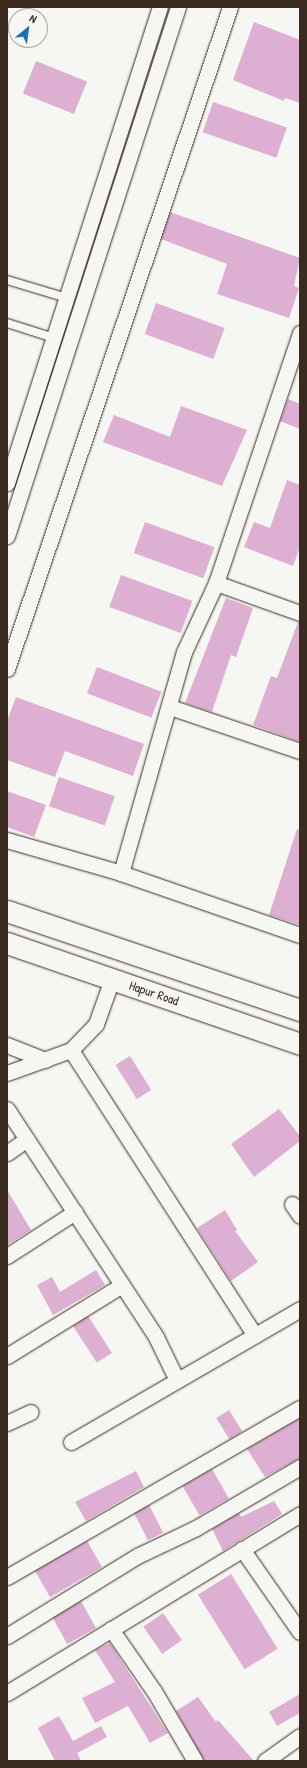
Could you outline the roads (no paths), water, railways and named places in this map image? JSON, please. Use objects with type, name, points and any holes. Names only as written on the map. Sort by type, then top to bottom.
[{"type":"main road","points":[[7,911],[300,1010]]},
{"type":"main road","name":"Hapur Road","points":[[7,943],[300,1044]]},
{"type":"street","points":[[7,483],[160,7]]},
{"type":"street","points":[[7,536],[178,7]]},
{"type":"street","points":[[7,669],[230,7]]},
{"type":"street","points":[[121,873],[170,707],[173,687],[184,652],[216,583],[300,333]]},
{"type":"street","points":[[216,583],[300,613]]},
{"type":"street","points":[[170,707],[300,751]]},
{"type":"street","points":[[7,840],[121,873],[300,935]]},
{"type":"street","points":[[7,1073],[71,1050],[96,1024],[112,979]]},
{"type":"street","points":[[7,1046],[45,1060]]},
{"type":"street","points":[[71,1050],[255,1334]]},
{"type":"street","points":[[7,1109],[156,1337],[177,1380]]},
{"type":"street","points":[[7,1153],[27,1139]]},
{"type":"street","points":[[7,1256],[75,1212]]},
{"type":"street","points":[[7,1356],[122,1286]]},
{"type":"street","points":[[71,1442],[300,1308]]},
{"type":"street","points":[[7,1577],[300,1408]]},
{"type":"street","points":[[7,1423],[31,1412]]},
{"type":"street","points":[[7,1636],[137,1556],[196,1528],[300,1466]]},
{"type":"street","points":[[7,1693],[300,1514]]},
{"type":"street","points":[[242,1549],[300,1632]]},
{"type":"street","points":[[111,1629],[154,1691],[196,1761]]},
{"type":"street","points":[[265,1761],[300,1736]]},
{"type":"lane","points":[[7,280],[67,298]]},
{"type":"lane","points":[[7,324],[54,338]]}]
